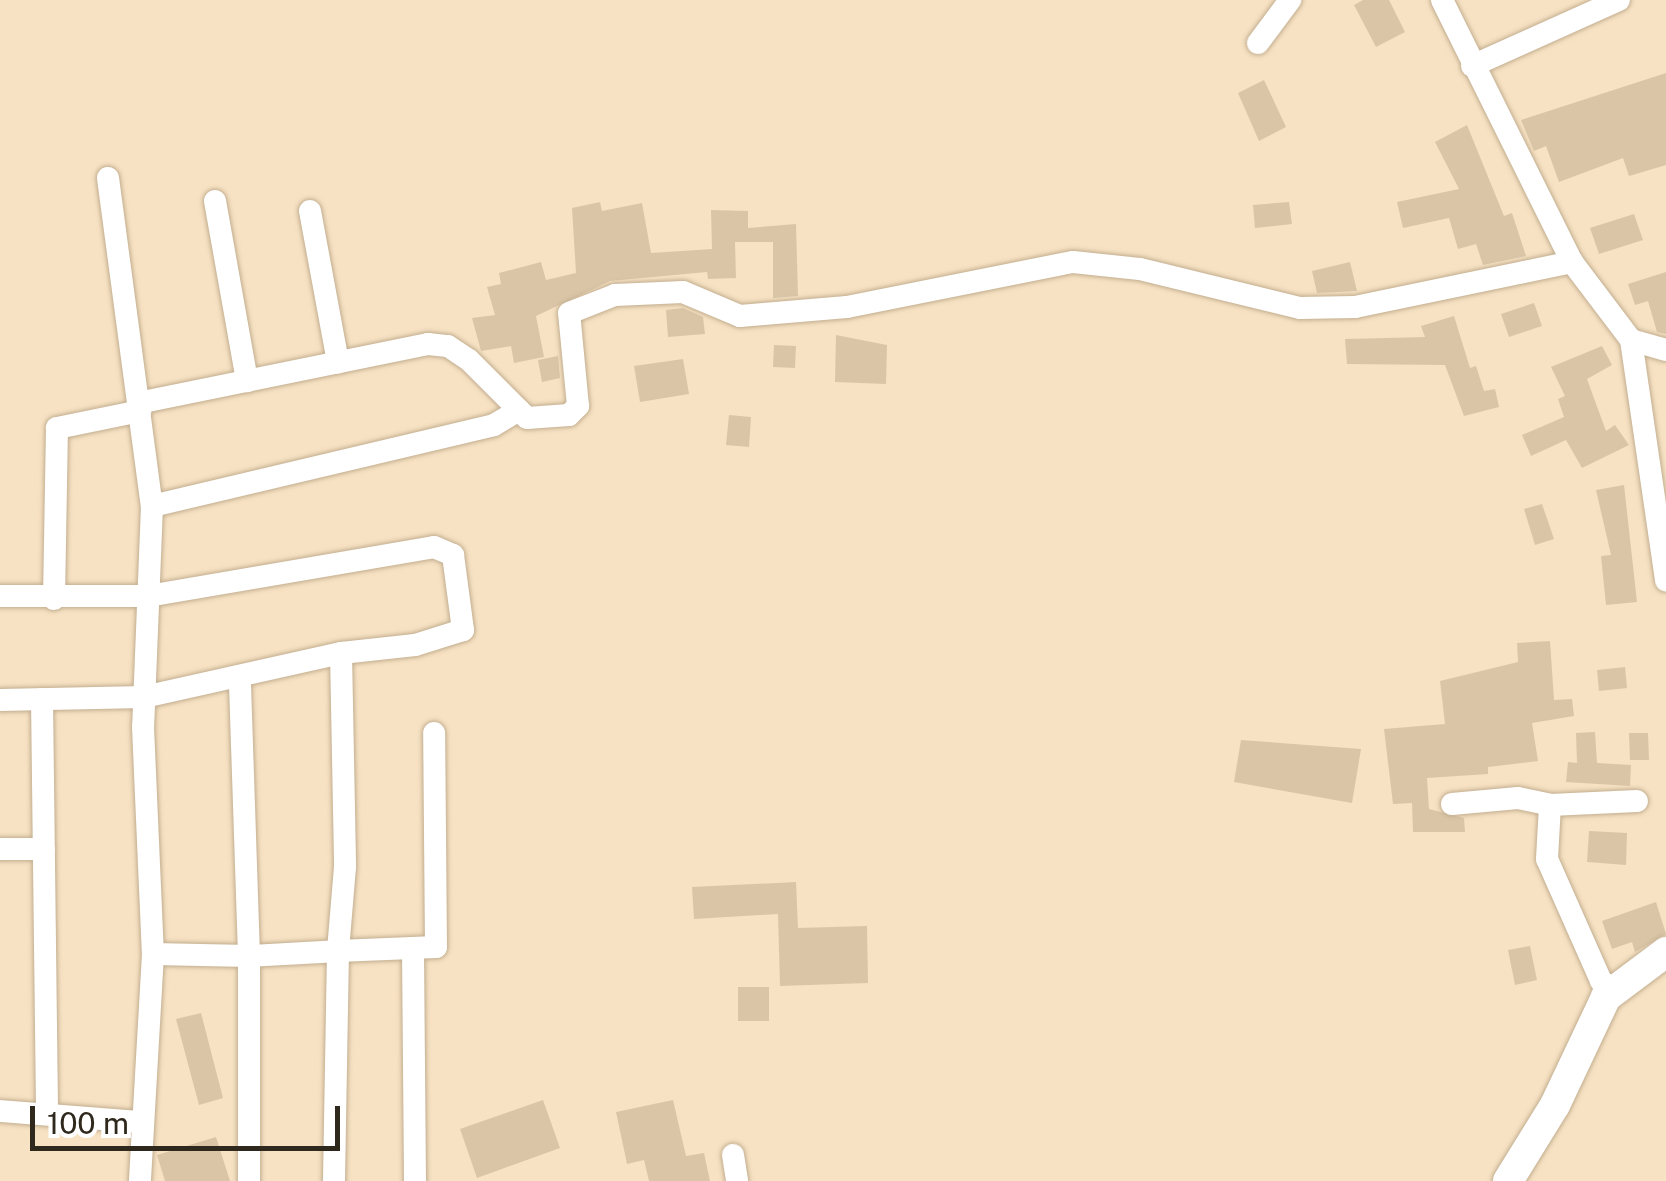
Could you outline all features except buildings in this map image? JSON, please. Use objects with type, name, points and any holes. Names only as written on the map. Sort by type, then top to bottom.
[{"type":"street","points":[[1258,43],[1290,0]]},
{"type":"street","points":[[1442,0],[1572,262],[1632,340],[1666,580]]},
{"type":"street","points":[[1472,66],[1619,0]]},
{"type":"street","points":[[108,178],[152,506],[144,697],[153,954],[140,1181]]},
{"type":"street","points":[[215,201],[247,381]]},
{"type":"street","points":[[310,211],[338,362]]},
{"type":"street","points":[[54,599],[57,428],[247,381],[338,362],[448,346],[528,418],[568,414],[578,406],[570,312],[615,295],[683,292],[740,316],[847,307],[1092,262],[1300,308],[1355,307],[1572,262]]},
{"type":"street","points":[[1632,340],[1666,350]]},
{"type":"street","points":[[152,506],[494,425],[519,410]]},
{"type":"street","points":[[0,596],[148,596],[434,547],[453,555],[463,616],[458,636],[341,653],[144,697],[0,700]]},
{"type":"street","points":[[334,1181],[338,950],[345,867],[341,653]]},
{"type":"street","points":[[240,678],[249,956],[248,1181]]},
{"type":"street","points":[[42,699],[48,1111]]},
{"type":"street","points":[[153,954],[249,956],[338,950],[431,950],[436,944],[434,733]]},
{"type":"street","points":[[1452,804],[1518,798],[1550,805],[1637,801]]},
{"type":"street","points":[[1550,805],[1547,859],[1602,981],[1612,989]]},
{"type":"street","points":[[0,849],[44,849]]},
{"type":"street","points":[[414,951],[415,1181]]},
{"type":"street","points":[[1508,1181],[1556,1105],[1612,989],[1666,952]]},
{"type":"street","points":[[0,1111],[48,1111],[141,1122]]},
{"type":"street","points":[[733,1155],[737,1181]]}]
